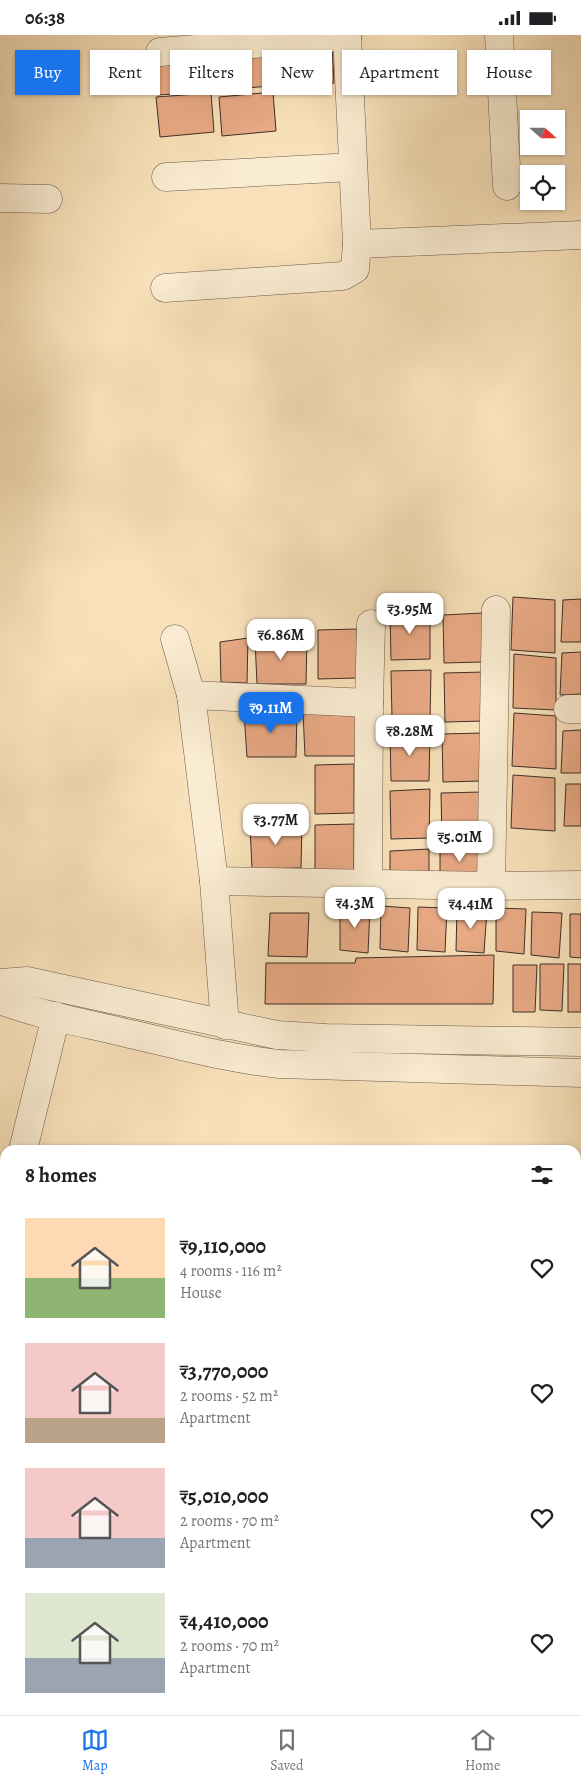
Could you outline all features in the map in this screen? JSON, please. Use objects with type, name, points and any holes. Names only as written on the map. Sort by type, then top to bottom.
[{"type":"street","points":[[160,52],[347,35],[357,244],[355,269],[343,276],[165,287]]},
{"type":"street","points":[[499,35],[506,186]]},
{"type":"street","points":[[166,177],[353,167]]},
{"type":"street","points":[[0,198],[48,199]]},
{"type":"street","points":[[357,244],[581,235]]},
{"type":"street","points":[[491,886],[496,610]]},
{"type":"street","points":[[368,885],[371,624]]},
{"type":"street","points":[[175,639],[191,695],[214,881],[225,1025]]},
{"type":"street","points":[[191,695],[369,703]]},
{"type":"street","points":[[214,881],[368,885],[581,885]]},
{"type":"street","points":[[0,983],[27,981],[277,1035],[581,1042]]},
{"type":"street","points":[[0,1000],[56,1016],[247,1061],[280,1064],[581,1073]]},
{"type":"street","points":[[24,1145],[56,1016]]},
{"type":"building","points":[[332,43],[334,83],[332,83],[332,50],[277,50],[277,48]]},
{"type":"building","points":[[269,46],[269,50],[262,50],[262,87],[252,87],[252,50],[226,50]]},
{"type":"building","points":[[170,55],[170,94],[160,95],[160,56]]},
{"type":"building","points":[[252,94],[273,95],[276,131],[222,136],[219,97]]},
{"type":"building","points":[[211,95],[214,132],[160,137],[156,97]]},
{"type":"building","points":[[513,597],[555,600],[555,653],[511,650]]},
{"type":"building","points":[[581,599],[581,642],[561,642],[563,600]]},
{"type":"building","points":[[430,610],[430,659],[391,660],[390,612]]},
{"type":"building","points":[[483,613],[483,662],[444,663],[443,615]]},
{"type":"building","points":[[357,629],[357,678],[318,679],[318,630]]},
{"type":"building","points":[[248,638],[247,683],[221,682],[220,642]]},
{"type":"building","points":[[307,638],[306,684],[257,684],[255,640]]},
{"type":"building","points":[[581,652],[581,694],[560,695],[562,653]]},
{"type":"building","points":[[514,654],[556,658],[556,710],[513,708]]},
{"type":"building","points":[[431,670],[430,719],[392,719],[391,671]]},
{"type":"building","points":[[484,672],[484,721],[445,722],[444,673]]},
{"type":"building","points":[[356,710],[355,756],[305,756],[303,712]]},
{"type":"building","points":[[297,711],[296,757],[247,757],[244,713]]},
{"type":"building","points":[[514,713],[556,716],[556,769],[512,766]]},
{"type":"building","points":[[581,730],[581,773],[561,773],[563,731]]},
{"type":"building","points":[[430,732],[429,781],[391,781],[390,734]]},
{"type":"building","points":[[482,733],[482,781],[443,782],[442,734]]},
{"type":"building","points":[[354,764],[354,813],[315,814],[315,765]]},
{"type":"building","points":[[513,775],[555,778],[555,831],[511,828]]},
{"type":"building","points":[[566,784],[581,784],[581,826],[564,826]]},
{"type":"building","points":[[430,789],[429,838],[391,839],[390,791]]},
{"type":"building","points":[[481,792],[481,840],[442,841],[441,793]]},
{"type":"building","points":[[302,823],[301,868],[252,869],[250,825]]},
{"type":"building","points":[[354,824],[354,873],[315,873],[315,825]]},
{"type":"building","points":[[480,848],[479,877],[440,877],[440,850]]},
{"type":"building","points":[[429,849],[429,878],[390,878],[390,851]]},
{"type":"building","points":[[381,906],[410,908],[408,952],[380,949]]},
{"type":"building","points":[[340,907],[370,908],[368,953],[340,950]]},
{"type":"building","points":[[418,907],[447,908],[445,952],[417,950]]},
{"type":"building","points":[[457,908],[487,909],[484,953],[456,951]]},
{"type":"building","points":[[496,908],[526,909],[524,954],[496,951]]},
{"type":"building","points":[[532,912],[562,913],[559,958],[531,955]]},
{"type":"building","points":[[270,913],[309,913],[307,957],[268,956]]},
{"type":"building","points":[[570,914],[581,914],[581,958],[570,957]]},
{"type":"building","points":[[494,955],[493,1004],[265,1004],[266,963],[355,963],[356,958]]},
{"type":"building","points":[[540,964],[564,964],[562,1011],[540,1010]]},
{"type":"building","points":[[568,964],[581,964],[581,1012],[568,1012]]},
{"type":"building","points":[[513,965],[537,965],[535,1012],[513,1012]]}]
